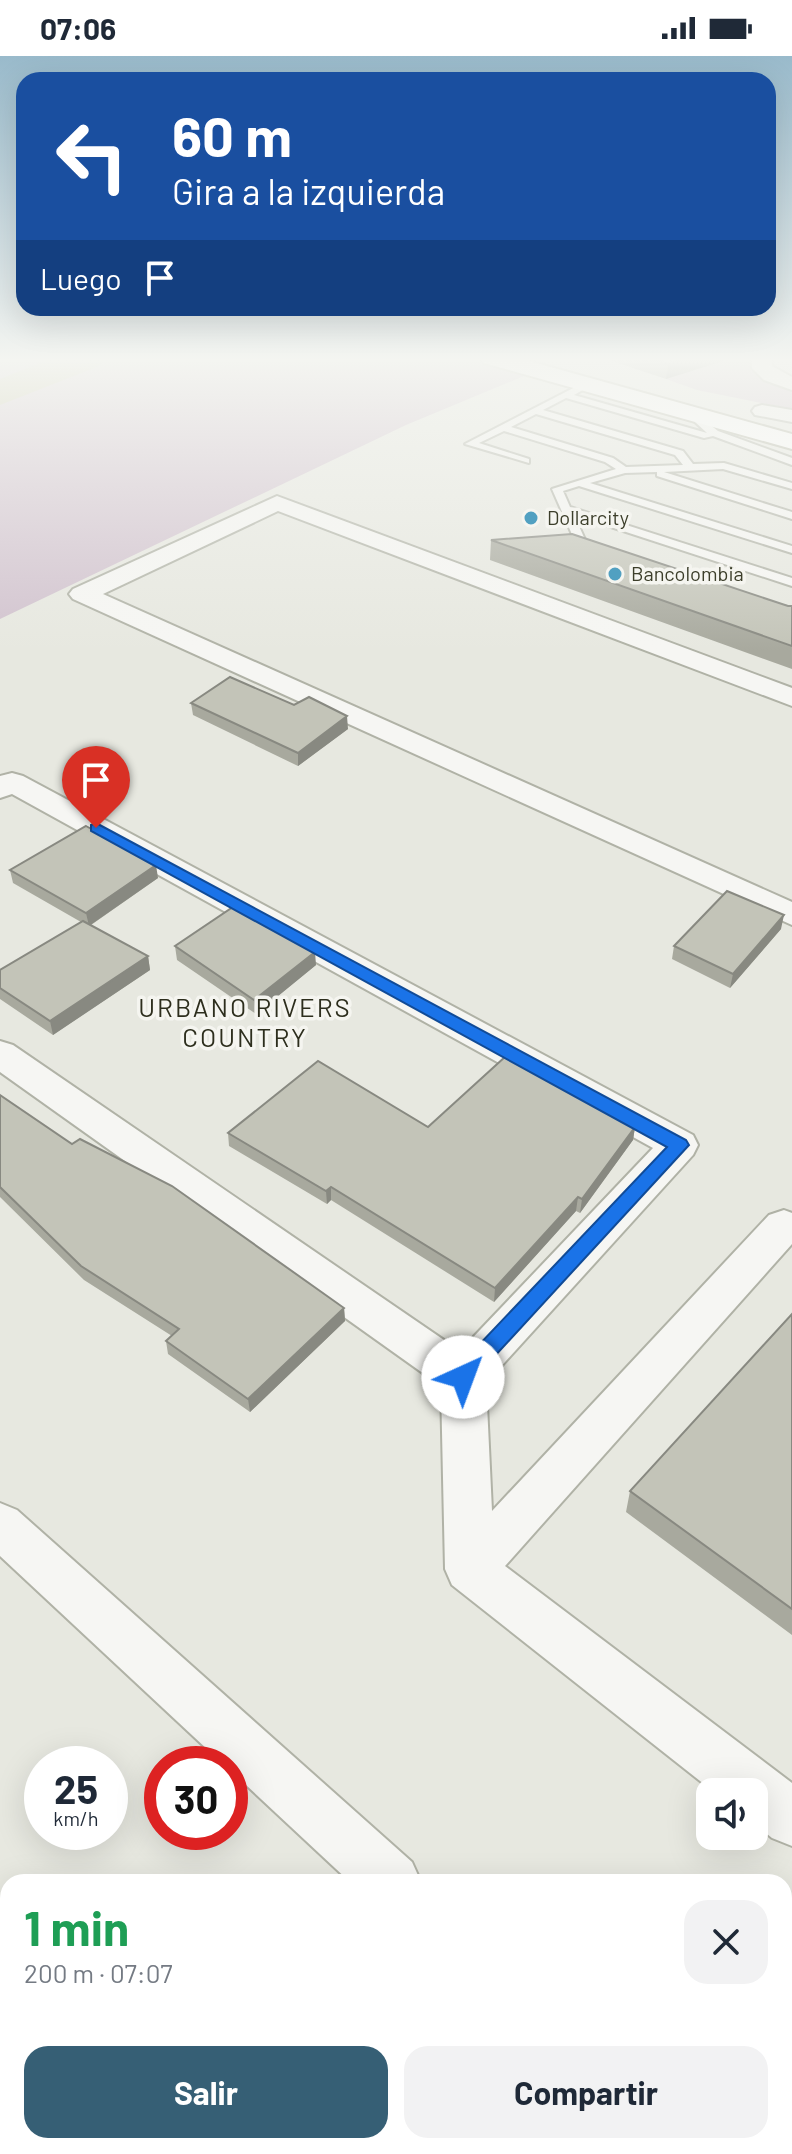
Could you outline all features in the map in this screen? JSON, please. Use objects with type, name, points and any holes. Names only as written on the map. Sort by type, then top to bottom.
[{"type":"street","points":[[792,698],[277,503],[82,594],[792,915]]},
{"type":"street","points":[[0,789],[12,782],[679,1145],[463,1377],[470,1569]]},
{"type":"street","points":[[0,1054],[463,1377]]},
{"type":"street","points":[[470,1569],[784,1226]]},
{"type":"street","points":[[0,1525],[383,1874]]},
{"type":"street","points":[[470,1569],[792,1818]]},
{"type":"lane","points":[[509,456],[525,461]]},
{"type":"lane","points":[[596,456],[624,470]]},
{"type":"lane","points":[[681,456],[690,467]]},
{"type":"lane","points":[[612,556],[582,546],[557,489],[624,470],[724,466],[792,486]]},
{"type":"lane","points":[[648,469],[792,516]]},
{"type":"lane","points":[[580,483],[792,550]]},
{"type":"lane","points":[[566,509],[792,582]]},
{"type":"shaded area","points":[[0,456],[341,456],[0,619]]},
{"type":"building","points":[[572,534],[792,606],[792,646],[491,540]]},
{"type":"building","points":[[230,677],[294,705],[309,697],[347,716],[298,753],[191,703]]},
{"type":"building","points":[[86,826],[156,865],[86,913],[10,870]]},
{"type":"building","points":[[727,891],[784,915],[733,974],[674,946]]},
{"type":"building","points":[[233,907],[315,952],[254,1000],[175,946]]},
{"type":"building","points":[[83,921],[148,956],[50,1021],[0,988],[0,970]]},
{"type":"building","points":[[506,1056],[635,1127],[582,1199],[578,1197],[495,1288],[331,1187],[326,1191],[228,1133],[318,1061],[428,1127]]},
{"type":"building","points":[[0,1095],[72,1144],[80,1139],[172,1186],[344,1308],[248,1399],[166,1341],[179,1329],[81,1266],[0,1187]]},
{"type":"building","points":[[792,1314],[792,1609],[630,1491]]},
{"type":"place","name":"Dollarcity","points":[[531,518]]},
{"type":"place","name":"Bancolombia","points":[[615,574]]},
{"type":"district","name":"URBANO RIVERS COUNTRY","points":[[245,1023]]},
{"type":"route","points":[[96,828],[679,1145],[463,1377]]}]
